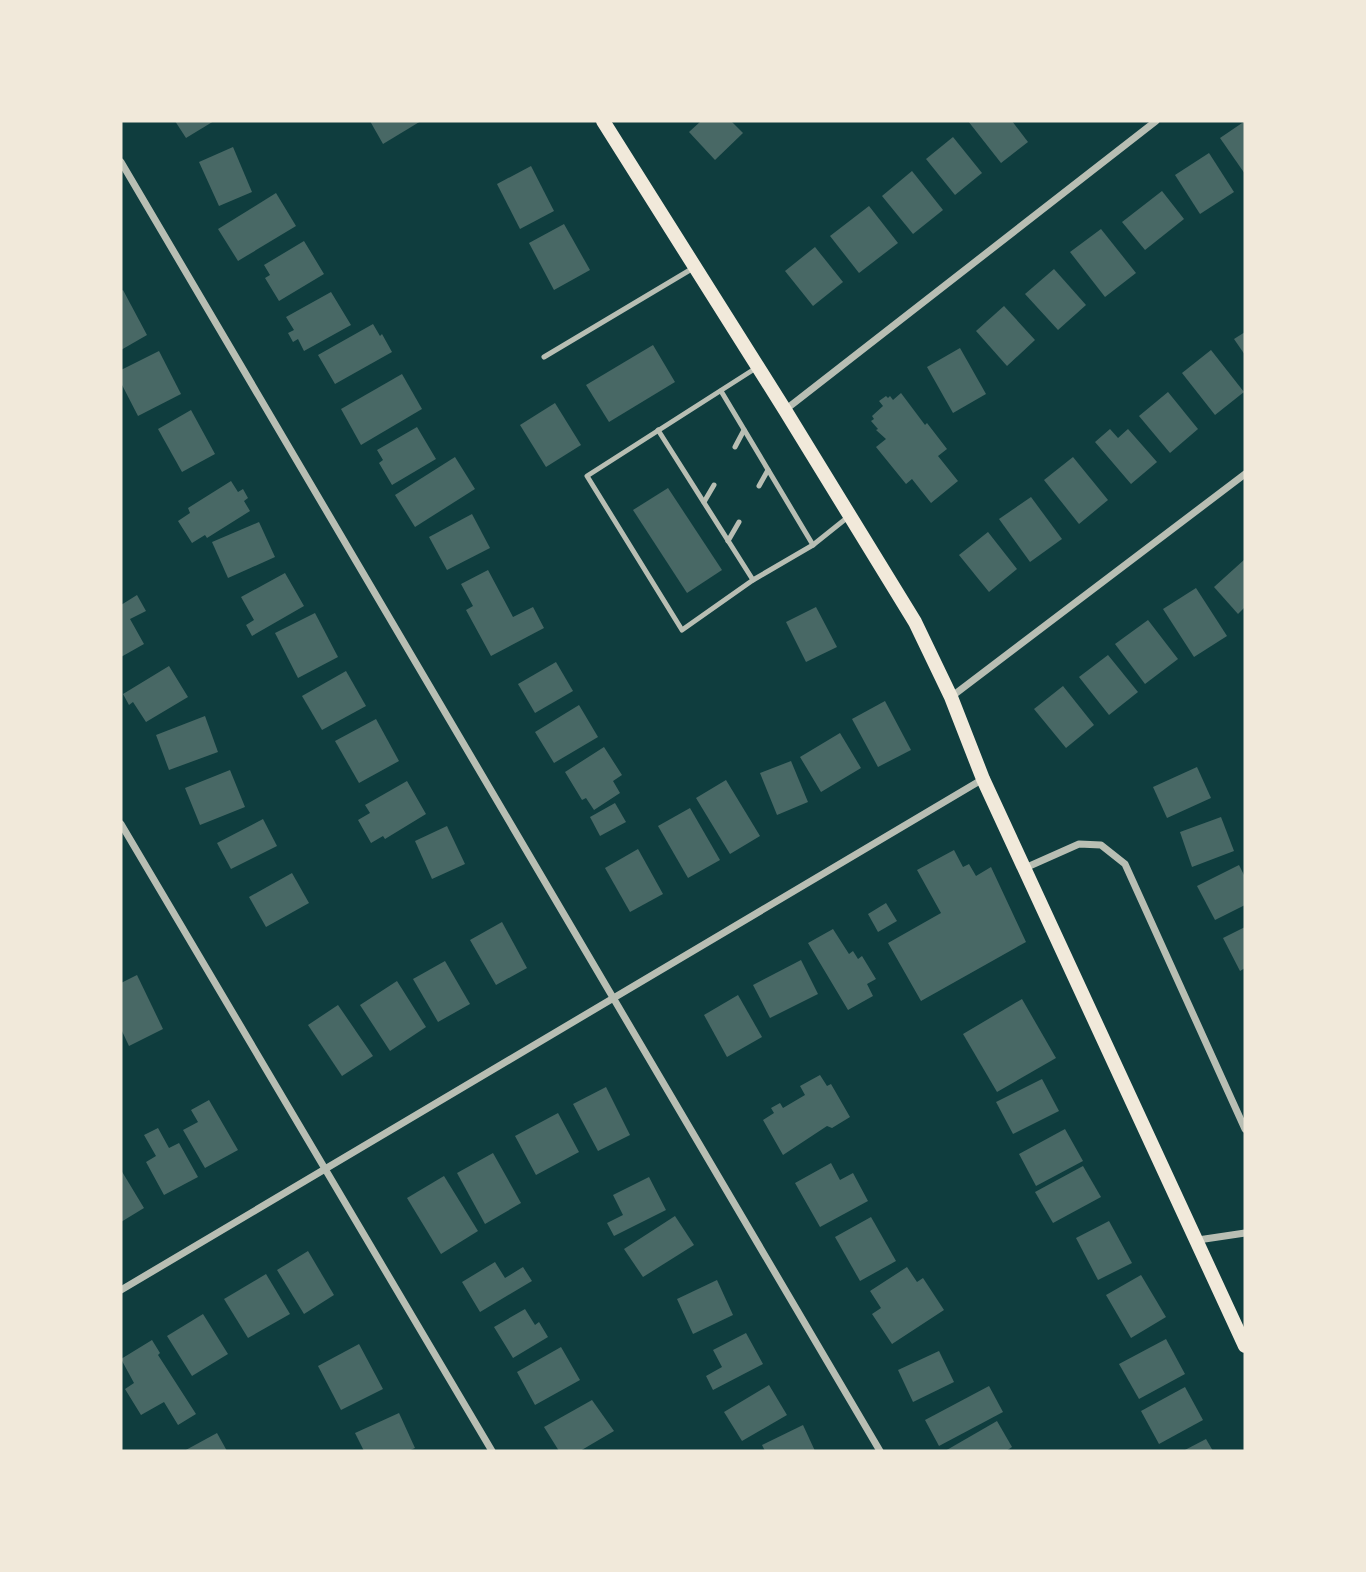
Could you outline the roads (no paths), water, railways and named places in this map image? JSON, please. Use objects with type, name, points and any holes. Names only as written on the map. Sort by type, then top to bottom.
[{"type":"main road","points":[[607,122],[915,622],[951,696],[984,779],[1245,1346]]},
{"type":"street","points":[[785,410],[1156,121]]},
{"type":"street","points":[[121,162],[880,1451]]},
{"type":"street","points":[[951,696],[1245,474]]},
{"type":"street","points":[[121,1290],[984,779]]},
{"type":"street","points":[[121,824],[492,1451]]},
{"type":"street","points":[[1025,867],[1079,844],[1101,845],[1125,864],[1245,1129]]},
{"type":"street","points":[[1198,1240],[1245,1233]]},
{"type":"lane","points":[[544,357],[695,267]]},
{"type":"lane","points":[[758,367],[587,476],[682,630],[753,580],[813,545],[850,515]]},
{"type":"lane","points":[[721,391],[813,545]]},
{"type":"lane","points":[[658,430],[753,580]]},
{"type":"lane","points":[[735,447],[744,430]]},
{"type":"lane","points":[[759,486],[768,470]]},
{"type":"lane","points":[[704,502],[715,485]]},
{"type":"lane","points":[[728,541],[739,522]]}]
